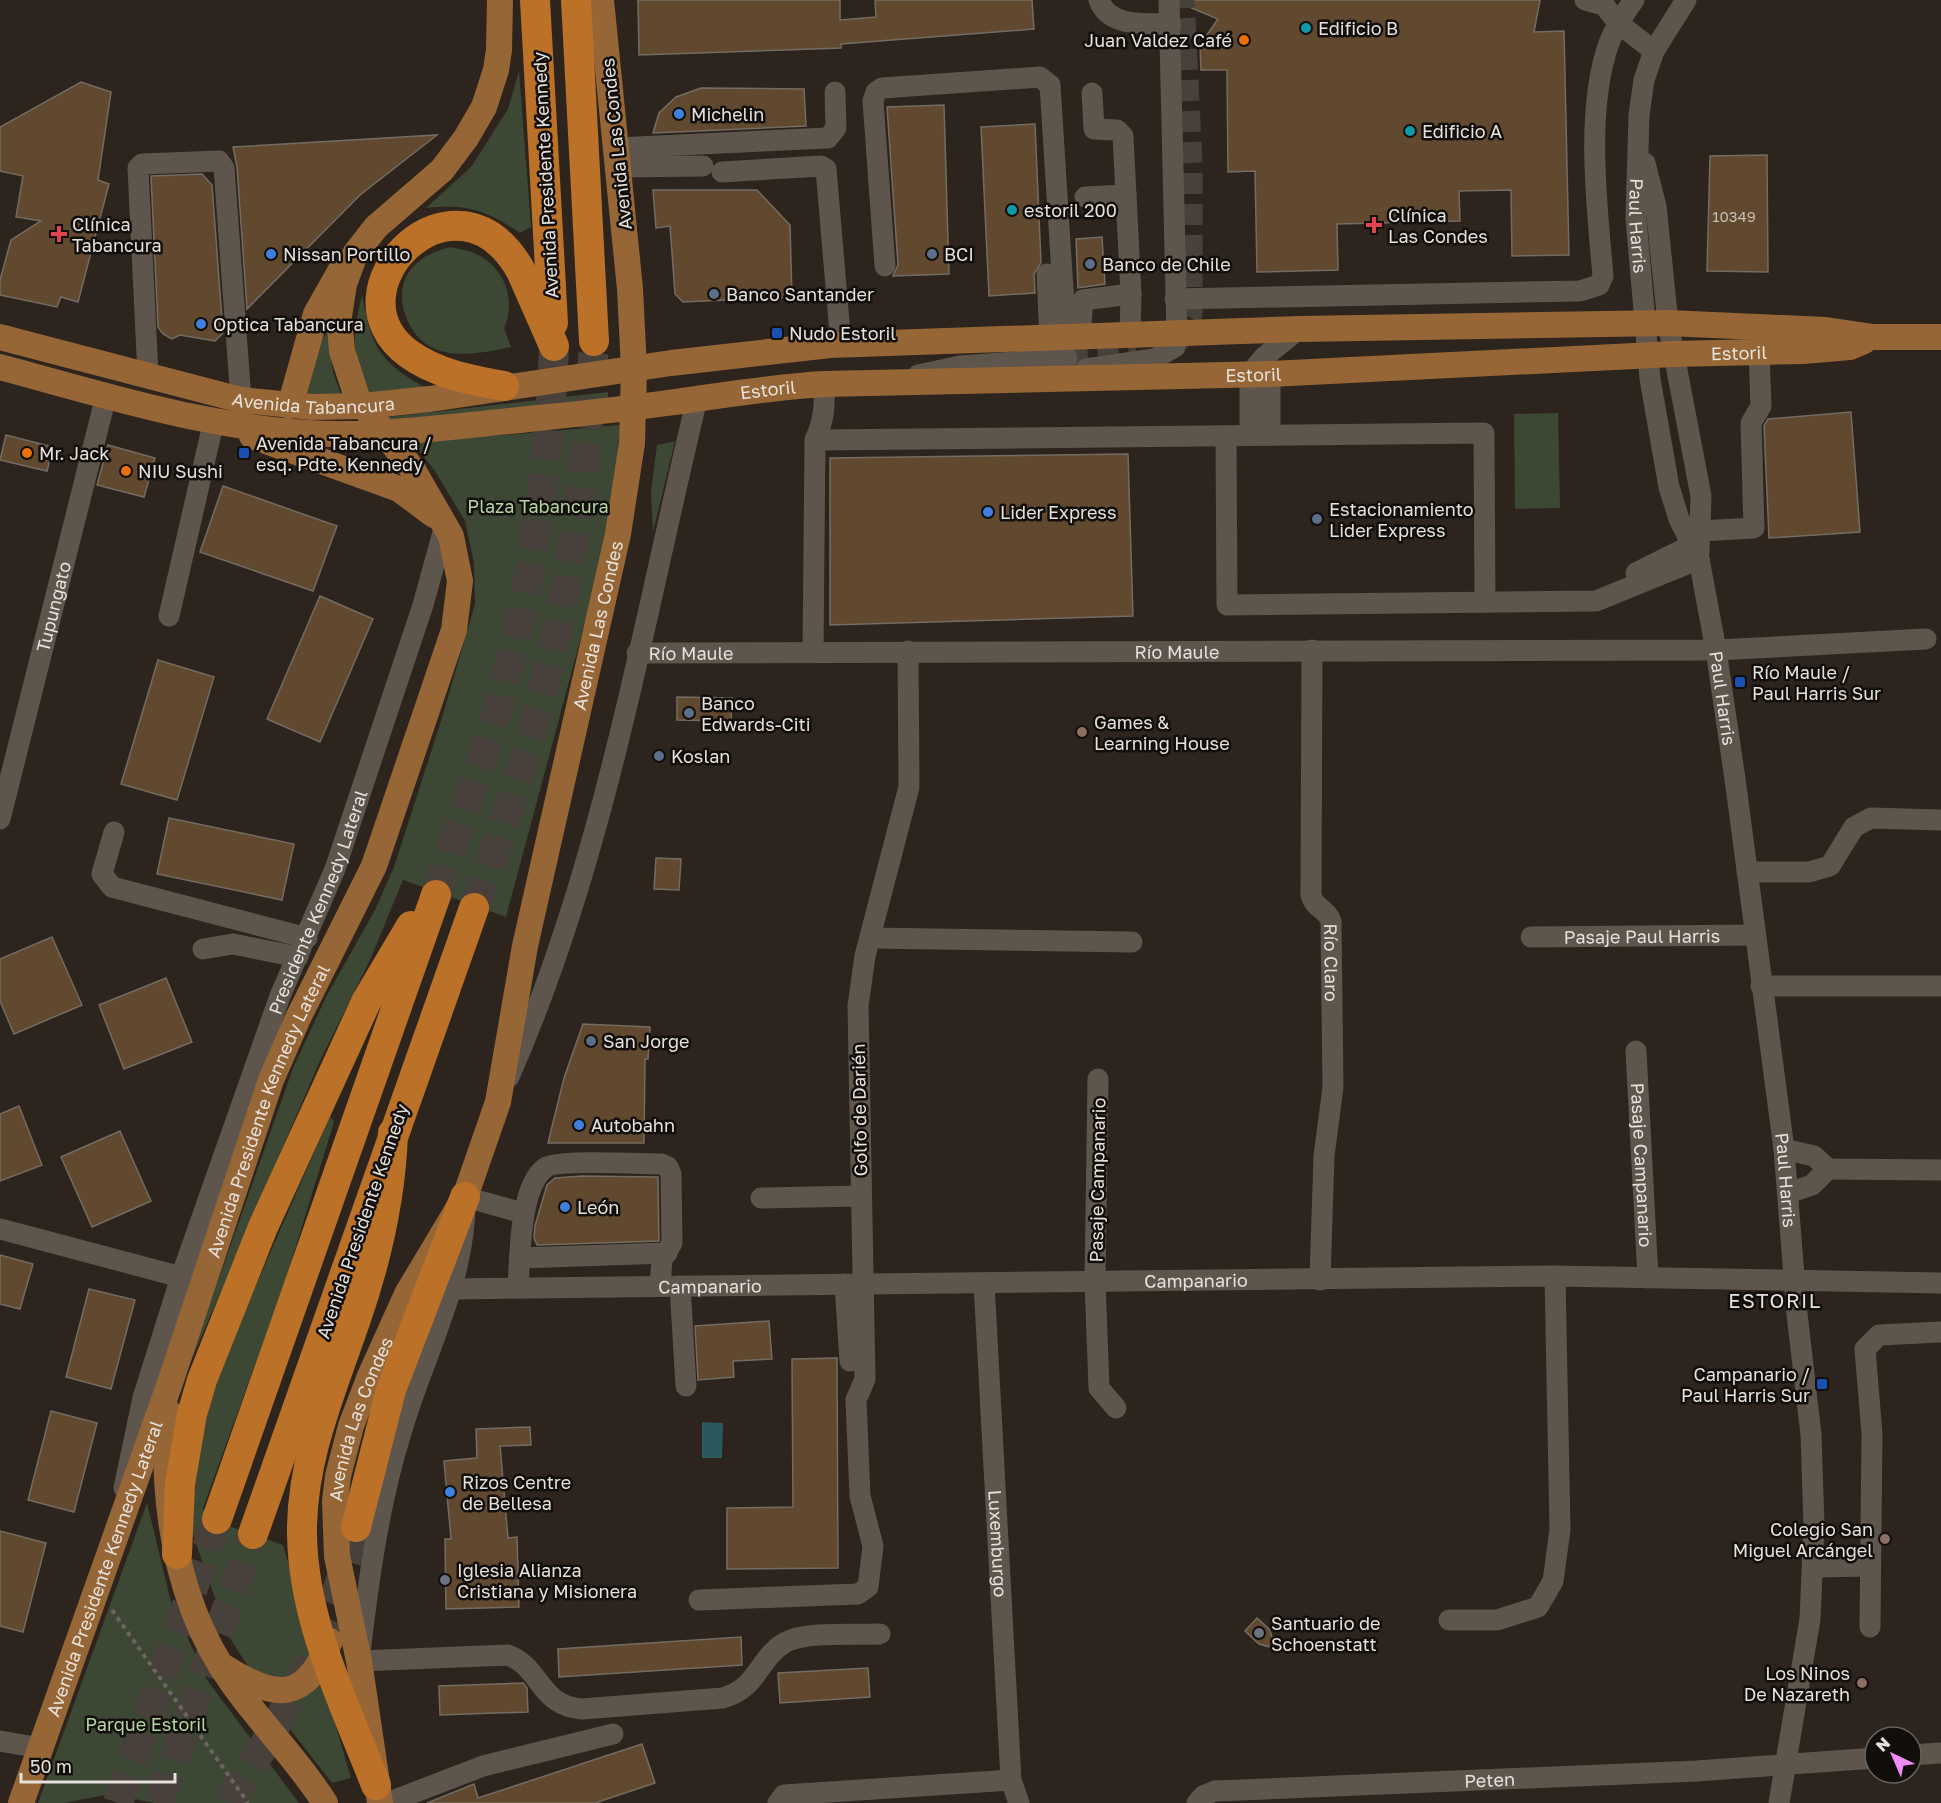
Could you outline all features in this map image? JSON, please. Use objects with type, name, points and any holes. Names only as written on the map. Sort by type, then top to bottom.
[{"type":"highway","name":"Avenida Presidente Kennedy","points":[[504,386],[448,374],[419,360],[397,343],[384,318],[382,299],[390,265],[406,245],[428,232],[452,227],[472,228],[496,240],[514,259],[554,347],[535,0]]},
{"type":"highway","points":[[576,0],[594,340]]},
{"type":"highway","points":[[217,1519],[436,895]]},
{"type":"highway","name":"Avenida Presidente Kennedy","points":[[253,1534],[474,908]]},
{"type":"highway","points":[[177,1554],[178,1507],[185,1449],[192,1414],[214,1347],[263,1227],[366,1002],[411,926]]},
{"type":"highway","points":[[381,1797],[325,1653],[311,1605],[303,1557],[302,1533],[305,1484],[316,1434],[357,1317],[380,1240],[389,1188],[393,1133]]},
{"type":"highway","points":[[356,1527],[392,1390],[465,1197]]},
{"type":"main road","points":[[290,406],[316,314],[332,282],[376,226],[442,170],[475,124],[484,107],[496,70],[500,0]]},
{"type":"main road","name":"Avenida Las Condes","points":[[381,1797],[359,1661],[340,1576],[335,1501],[338,1476],[351,1426],[407,1294],[465,1197],[498,1102],[525,946],[618,534],[632,443],[634,369],[630,289],[601,0]]},
{"type":"main road","points":[[355,254],[344,284],[340,334],[346,369],[363,406],[386,433]]},
{"type":"main road","name":"Estoril","points":[[633,407],[764,387],[888,381],[1064,349],[1130,334],[1656,324],[1826,330],[1873,337],[1941,338]]},
{"type":"main road","name":"Avenida Tabancura","points":[[0,337],[240,400],[290,406],[363,406],[430,399],[504,386],[634,369]]},
{"type":"main road","name":"Estoril","points":[[634,369],[841,345],[1064,349],[1260,374],[1850,347],[1873,337]]},
{"type":"main road","name":"Avenida Tabancura","points":[[0,367],[106,396],[273,430],[386,433],[633,407]]},
{"type":"main road","points":[[218,420],[266,442],[399,489],[418,501],[445,525]]},
{"type":"main road","name":"Avenida Presidente Kennedy Lateral","points":[[21,1803],[119,1521],[171,1380],[271,1080],[298,1018],[374,866],[454,630],[460,597],[459,564],[445,525],[430,496],[386,433]]},
{"type":"main road","points":[[171,1380],[166,1469],[177,1554],[195,1616],[219,1663],[245,1700],[304,1771],[325,1803]]},
{"type":"main road","points":[[219,1663],[262,1686],[290,1690],[310,1678],[325,1653],[336,1617],[340,1576]]},
{"type":"street","points":[[1099,0],[1110,16],[1129,22],[1171,24]]},
{"type":"street","points":[[1047,274],[1064,349],[1092,368],[1154,359],[1175,347],[1177,334],[1169,0]]},
{"type":"street","points":[[1175,299],[1569,292],[1591,289],[1599,285],[1603,276],[1596,185],[1598,99],[1602,66],[1618,23],[1634,0]]},
{"type":"street","name":"Paul Harris","points":[[1686,0],[1654,51],[1644,80],[1636,218],[1656,324],[1674,354],[1701,496],[1698,545],[1716,650],[1784,1149],[1813,1461],[1813,1568],[1807,1644],[1779,1803]]},
{"type":"street","points":[[1581,1],[1604,5],[1618,23],[1654,51]]},
{"type":"street","points":[[885,267],[873,100],[876,92],[882,88],[1040,77],[1050,86],[1064,349]]},
{"type":"street","points":[[617,157],[828,138],[836,128],[835,92]]},
{"type":"street","points":[[1092,93],[1094,129],[1117,130],[1123,136],[1131,294],[1130,334]]},
{"type":"street","points":[[617,157],[713,169],[820,166],[826,169],[841,345]]},
{"type":"street","points":[[148,376],[138,168],[142,164],[219,161],[224,168],[240,400]]},
{"type":"street","points":[[1085,197],[1126,195]]},
{"type":"street","points":[[1064,349],[1083,300],[1131,294]]},
{"type":"street","name":"Paul Harris","points":[[1656,324],[1647,355],[1669,486],[1679,519],[1698,545]]},
{"type":"street","points":[[1260,435],[1260,374],[1263,358],[1299,329]]},
{"type":"street","points":[[1226,436],[1227,605],[1596,601],[1639,571],[1698,545],[1754,528],[1750,423],[1761,406],[1759,352]]},
{"type":"street","points":[[813,652],[814,440],[822,426],[825,408],[824,384]]},
{"type":"street","name":"Tupungato","points":[[0,819],[106,396]]},
{"type":"street","name":"Avenida Las Condes","points":[[498,1102],[532,1020],[583,871],[612,770],[697,399]]},
{"type":"street","points":[[169,616],[201,468],[218,420]]},
{"type":"street","points":[[814,440],[1484,433],[1485,602]]},
{"type":"street","name":"Presidente Kennedy Lateral","points":[[119,1521],[143,1398],[181,1277],[266,1034],[336,869],[426,596],[445,525]]},
{"type":"street","points":[[1716,650],[1926,639]]},
{"type":"street","name":"Río Claro","points":[[1312,650],[1311,895],[1316,905],[1328,913],[1331,921],[1332,1094],[1324,1156],[1320,1280]]},
{"type":"street","name":"Río Maule","points":[[637,654],[908,651],[1716,650]]},
{"type":"street","name":"Golfo de Darién","points":[[853,1284],[860,1196],[858,1006],[861,976],[909,787],[908,651]]},
{"type":"street","points":[[1747,872],[1809,872],[1830,866],[1854,826],[1871,818],[1941,820]]},
{"type":"street","points":[[114,832],[102,874],[112,887],[303,947]]},
{"type":"street","name":"Pasaje Paul Harris","points":[[1531,937],[1754,935]]},
{"type":"street","points":[[870,938],[1132,942]]},
{"type":"street","points":[[203,949],[233,944],[303,947]]},
{"type":"street","points":[[1761,986],[1941,986]]},
{"type":"street","name":"Pasaje Campanario","points":[[1636,1051],[1648,1278]]},
{"type":"street","name":"Pasaje Campanario","points":[[1098,1079],[1095,1281],[1099,1388],[1116,1408]]},
{"type":"street","points":[[1784,1149],[1814,1156],[1828,1169],[1941,1170]]},
{"type":"street","points":[[519,1288],[523,1213],[539,1175],[554,1164],[660,1164],[668,1167],[671,1173],[672,1243],[662,1260],[670,1286],[686,1386]]},
{"type":"street","points":[[1788,1192],[1812,1185],[1828,1169]]},
{"type":"street","points":[[761,1198],[860,1196]]},
{"type":"street","points":[[465,1197],[523,1213]]},
{"type":"street","name":"Avenida Las Condes","points":[[359,1661],[373,1554],[390,1470],[464,1240],[465,1197]]},
{"type":"street","points":[[0,1229],[181,1277]]},
{"type":"street","points":[[520,1258],[668,1253]]},
{"type":"street","points":[[1449,1620],[1497,1620],[1538,1606],[1553,1581],[1560,1530],[1555,1276]]},
{"type":"street","name":"Campanario","points":[[450,1289],[1555,1276],[1941,1283]]},
{"type":"street","name":"Luxemburgo","points":[[984,1283],[1011,1780],[1020,1803]]},
{"type":"street","points":[[850,1361],[853,1284]]},
{"type":"street","points":[[699,1599],[858,1594],[868,1587],[873,1546],[860,1496],[856,1400],[865,1379],[853,1284]]},
{"type":"street","points":[[1870,1627],[1872,1434],[1865,1349],[1879,1335],[1941,1332]]},
{"type":"street","points":[[1813,1568],[1869,1566]]},
{"type":"street","points":[[359,1661],[508,1655],[520,1662],[553,1700],[571,1708],[582,1709],[723,1698],[741,1691],[750,1684],[777,1649],[790,1641],[880,1634]]},
{"type":"street","points":[[381,1797],[483,1766],[613,1734]]},
{"type":"street","points":[[0,1741],[41,1748]]},
{"type":"street","points":[[1923,1754],[1941,1753]]},
{"type":"street","name":"Peten","points":[[1197,1803],[1203,1796],[1215,1791],[1349,1794],[1863,1759]]},
{"type":"street","points":[[778,1803],[784,1795],[1011,1780]]},
{"type":"path","points":[[96,1590],[248,1803]]},
{"type":"green space","points":[[519,71],[531,227],[520,233],[476,210],[453,207],[426,208],[471,167],[508,109]]},
{"type":"green space","points":[[450,247],[471,252],[484,259],[500,275],[508,295],[508,317],[504,328],[511,347],[470,354],[449,353],[429,346],[413,330],[407,320],[402,297],[407,275],[422,259]]},
{"type":"green space","points":[[362,295],[369,328],[380,350],[396,369],[424,387],[371,395],[356,357],[355,346],[356,323]]},
{"type":"green space","points":[[328,331],[333,372],[342,397],[306,399],[320,343]]},
{"type":"green space","points":[[608,392],[608,398],[391,425],[389,417]]},
{"type":"green space","points":[[1558,413],[1560,508],[1515,509],[1514,414]]},
{"type":"green space","name":"Plaza Tabancura","points":[[620,425],[611,525],[506,917],[403,880],[370,960],[319,1063],[185,1375],[293,1068],[326,997],[375,910],[394,867],[441,721],[475,604],[474,563],[465,521],[435,471],[413,443]]},
{"type":"green space","points":[[675,441],[653,532],[651,492],[657,445]]},
{"type":"green space","points":[[330,1116],[334,1122],[285,1282],[203,1508],[206,1518],[283,1545],[351,1778],[332,1783],[279,1715],[228,1635],[192,1532],[189,1499],[214,1381]]},
{"type":"green space","name":"Parque Estoril","points":[[147,1503],[171,1602],[207,1680],[299,1803],[154,1803],[111,1794],[64,1803],[38,1803]]},
{"type":"water","points":[[702,1422],[723,1423],[722,1458],[702,1458]]},
{"type":"building","points":[[638,0],[840,0],[840,20],[876,17],[875,0],[1032,0],[1034,29],[841,44],[841,48],[639,55]]},
{"type":"building","name":"Edificio A","points":[[1182,0],[1540,0],[1534,32],[1564,31],[1569,255],[1512,256],[1511,190],[1459,191],[1460,221],[1337,224],[1338,270],[1257,272],[1255,171],[1228,172],[1227,70],[1201,70],[1200,45],[1218,19],[1182,4]]},
{"type":"building","points":[[81,82],[111,92],[98,180],[109,184],[78,302],[61,297],[57,307],[0,295],[0,280],[11,240],[41,221],[16,217],[23,176],[0,171],[0,127]]},
{"type":"building","points":[[701,88],[804,89],[806,126],[653,133],[659,113],[676,97]]},
{"type":"building","points":[[944,105],[949,274],[893,276],[898,265],[887,107]]},
{"type":"building","name":"estoril 200","points":[[1035,124],[1041,263],[1034,274],[1035,293],[989,296],[981,127]]},
{"type":"building","name":"Nissan Portillo","points":[[437,135],[360,195],[247,309],[237,167],[233,147]]},
{"type":"building","points":[[1767,155],[1768,272],[1707,271],[1710,156]]},
{"type":"building","points":[[202,174],[212,185],[223,333],[215,341],[180,335],[172,339],[163,334],[158,327],[151,176]]},
{"type":"building","points":[[653,190],[757,190],[790,225],[792,297],[683,302],[675,294],[670,226],[656,228]]},
{"type":"building","name":"Banco de Chile","points":[[1102,237],[1105,284],[1078,288],[1076,239]]},
{"type":"building","points":[[1851,412],[1860,532],[1769,538],[1764,426],[1768,419]]},
{"type":"building","name":"Mr. Jack","points":[[6,435],[53,447],[47,471],[0,460]]},
{"type":"building","name":"NIU Sushi","points":[[108,445],[155,458],[144,497],[97,485]]},
{"type":"building","points":[[1128,454],[1133,616],[830,625],[830,458]]},
{"type":"building","points":[[223,486],[337,526],[313,591],[200,552]]},
{"type":"building","points":[[320,596],[373,619],[320,742],[267,719]]},
{"type":"building","points":[[158,660],[214,677],[177,800],[121,784]]},
{"type":"building","points":[[677,697],[732,698],[731,721],[677,720]]},
{"type":"building","points":[[169,818],[294,844],[282,900],[157,874]]},
{"type":"building","points":[[656,858],[681,859],[679,890],[654,889]]},
{"type":"building","points":[[52,937],[82,1005],[14,1034],[0,1001],[0,959]]},
{"type":"building","points":[[166,978],[192,1042],[124,1069],[99,1005]]},
{"type":"building","points":[[583,1024],[650,1027],[648,1059],[645,1059],[644,1143],[548,1143],[564,1078]]},
{"type":"building","points":[[19,1106],[42,1165],[0,1181],[0,1114]]},
{"type":"building","points":[[120,1131],[151,1201],[92,1227],[61,1157]]},
{"type":"building","points":[[658,1177],[659,1241],[537,1245],[534,1238],[535,1226],[547,1185],[555,1178]]},
{"type":"building","points":[[0,1255],[33,1264],[20,1309],[0,1304]]},
{"type":"building","points":[[89,1289],[135,1300],[111,1389],[66,1377]]},
{"type":"building","points":[[769,1321],[772,1359],[733,1361],[734,1377],[698,1380],[695,1326]]},
{"type":"building","points":[[837,1358],[838,1568],[727,1569],[727,1508],[793,1507],[792,1359]]},
{"type":"building","points":[[51,1411],[97,1423],[74,1512],[28,1500]]},
{"type":"building","points":[[530,1427],[531,1445],[500,1446],[508,1538],[517,1537],[519,1607],[446,1609],[445,1539],[451,1539],[444,1461],[477,1458],[476,1429]]},
{"type":"building","points":[[0,1531],[46,1543],[23,1632],[0,1626]]},
{"type":"building","name":"Santuario de Schoenstatt","points":[[1257,1618],[1269,1629],[1277,1649],[1259,1644],[1245,1631]]},
{"type":"building","points":[[741,1637],[742,1665],[559,1677],[558,1649]]},
{"type":"building","points":[[868,1668],[870,1697],[780,1703],[778,1673]]},
{"type":"building","points":[[523,1683],[527,1688],[528,1712],[440,1715],[439,1686]]},
{"type":"building","points":[[642,1744],[655,1783],[595,1803],[427,1803],[474,1784],[478,1798]]},
{"type":"tunnel","points":[[1174,342],[1180,340],[1192,314],[1192,163],[1184,0]]},
{"type":"tunnel","points":[[474,908],[522,768],[557,629],[581,489],[594,341]]},
{"type":"tunnel","points":[[436,895],[492,726],[518,630],[539,510],[552,390],[554,349]]},
{"type":"tunnel","points":[[1067,358],[1136,352]]},
{"type":"tunnel","points":[[118,1803],[217,1519]]},
{"type":"tunnel","points":[[228,1803],[270,1736],[304,1671],[333,1603],[356,1527]]},
{"type":"tunnel","points":[[159,1803],[253,1534]]},
{"type":"place","name":"Edificio B","points":[[1306,28]]},
{"type":"place","name":"Juan Valdez Café","points":[[1244,40]]},
{"type":"place","name":"Michelin","points":[[679,114]]},
{"type":"place","name":"Edificio A","points":[[1410,131]]},
{"type":"place","name":"estoril 200","points":[[1012,210]]},
{"type":"place","name":"Clínica Las Condes","points":[[1374,225]]},
{"type":"place","name":"Clínica Tabancura","points":[[59,234]]},
{"type":"place","name":"Nissan Portillo","points":[[271,254]]},
{"type":"place","name":"BCI","points":[[932,254]]},
{"type":"place","name":"Banco de Chile","points":[[1090,264]]},
{"type":"place","name":"Banco Santander","points":[[714,294]]},
{"type":"place","name":"Optica Tabancura","points":[[201,324]]},
{"type":"place","name":"Nudo Estoril","points":[[777,333]]},
{"type":"place","name":"Mr. Jack","points":[[27,453]]},
{"type":"place","name":"Avenida Tabancura / esq. Pdte. Kennedy","points":[[244,453]]},
{"type":"place","name":"NIU Sushi","points":[[126,471]]},
{"type":"place","name":"Lider Express","points":[[988,512]]},
{"type":"place","name":"Estacionamiento Lider Express","points":[[1317,519]]},
{"type":"place","name":"Río Maule / Paul Harris Sur","points":[[1740,682]]},
{"type":"place","name":"Banco Edwards-Citi","points":[[689,713]]},
{"type":"place","name":"Games & Learning House","points":[[1082,732]]},
{"type":"place","name":"Koslan","points":[[659,756]]},
{"type":"place","name":"San Jorge","points":[[591,1041]]},
{"type":"place","name":"Autobahn","points":[[579,1125]]},
{"type":"place","name":"León","points":[[565,1207]]},
{"type":"place","name":"Campanario / Paul Harris Sur","points":[[1822,1384]]},
{"type":"place","name":"Rizos Centre de Bellesa","points":[[450,1492]]},
{"type":"place","name":"Colegio San Miguel Arcángel","points":[[1885,1539]]},
{"type":"place","name":"Iglesia Alianza Cristiana y Misionera","points":[[445,1580]]},
{"type":"place","name":"Santuario de Schoenstatt","points":[[1259,1633]]},
{"type":"place","name":"Los Ninos De Nazareth","points":[[1862,1683]]},
{"type":"district","name":"ESTORIL","points":[[1775,1300]]}]
